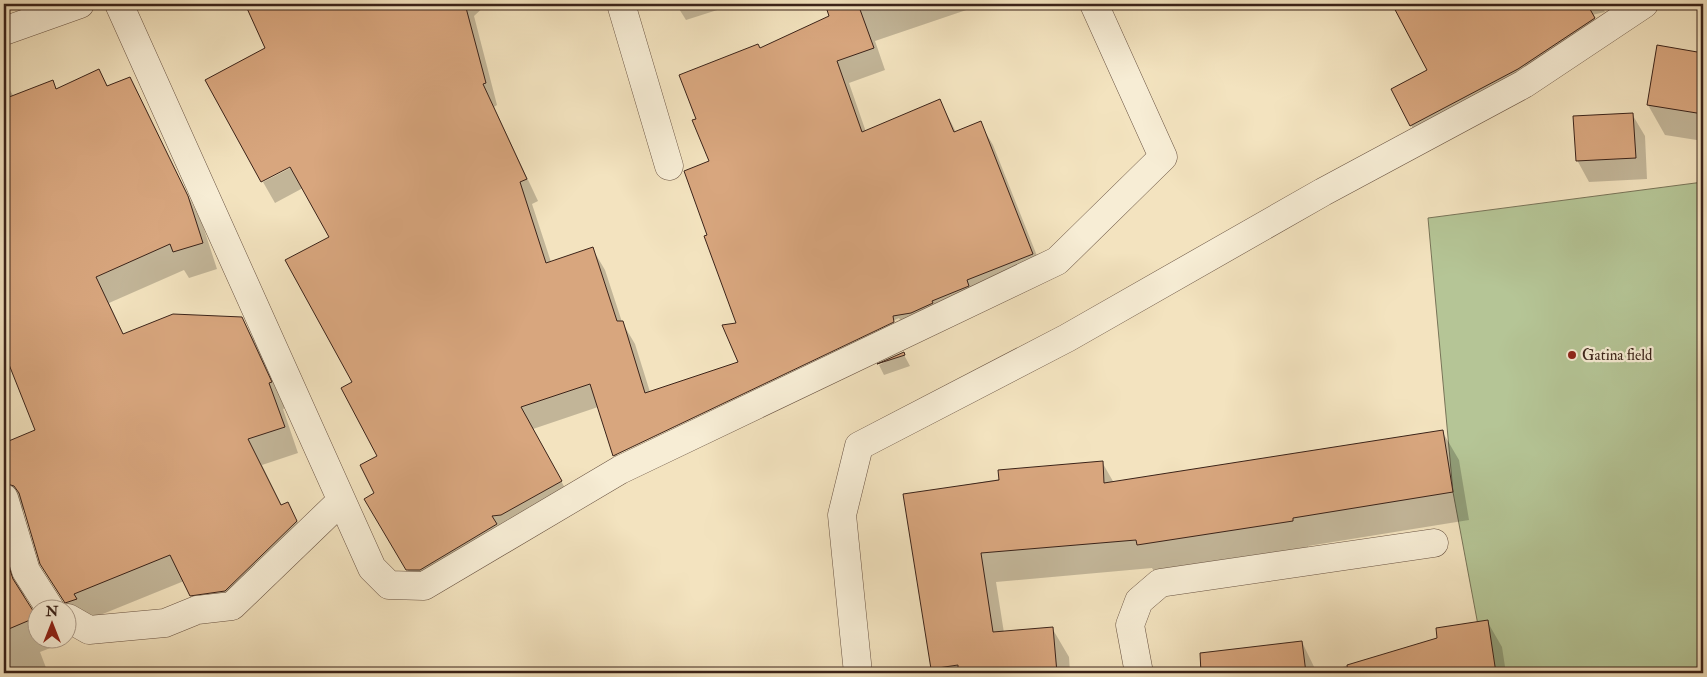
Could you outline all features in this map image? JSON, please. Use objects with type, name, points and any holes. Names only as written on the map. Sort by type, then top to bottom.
[{"type":"street","points":[[4,31],[80,4]]},
{"type":"street","points":[[119,4],[372,568],[389,585],[424,586],[620,470],[1057,261],[1163,157],[1094,4]]},
{"type":"street","points":[[621,4],[669,166]]},
{"type":"street","points":[[858,673],[842,514],[859,446],[1067,338],[1323,192],[1524,84],[1644,4]]},
{"type":"street","points":[[4,498],[26,571],[45,600]]},
{"type":"street","points":[[78,624],[89,630],[165,623],[197,610],[232,606],[341,501]]},
{"type":"street","points":[[1139,673],[1130,625],[1139,601],[1160,583],[1434,543]]},
{"type":"green space","name":"Gatina field","points":[[1703,182],[1703,673],[1487,673],[1453,492],[1428,218]]},
{"type":"building","points":[[245,4],[465,4],[486,83],[483,84],[527,179],[520,182],[546,263],[593,247],[617,321],[623,321],[645,393],[738,362],[722,325],[736,323],[704,236],[707,235],[684,171],[709,161],[692,120],[696,119],[679,75],[758,44],[760,48],[829,16],[825,4],[858,4],[874,48],[837,61],[862,132],[940,99],[954,132],[981,121],[1033,254],[967,280],[969,286],[932,301],[933,303],[911,313],[893,316],[894,322],[613,456],[590,384],[521,407],[562,481],[501,515],[492,516],[497,524],[420,570],[406,570],[364,499],[374,493],[360,465],[377,456],[341,388],[352,382],[285,260],[329,237],[290,167],[261,182],[205,80],[265,48]]},
{"type":"building","points":[[1392,4],[1587,4],[1595,18],[1518,69],[1410,126],[1391,89],[1427,70]]},
{"type":"building","points":[[1657,45],[1703,53],[1703,114],[1647,105]]},
{"type":"building","points":[[99,69],[107,86],[130,77],[188,196],[203,243],[173,252],[170,244],[96,277],[123,334],[173,314],[242,317],[272,382],[269,383],[285,427],[248,439],[281,505],[288,502],[297,521],[225,591],[190,596],[170,555],[74,594],[77,599],[63,600],[40,564],[19,493],[14,486],[4,483],[4,443],[35,430],[4,352],[4,99],[53,80],[56,89]]},
{"type":"building","points":[[1633,113],[1636,158],[1576,161],[1573,116]]},
{"type":"building","points":[[904,352],[905,355],[877,364]]},
{"type":"building","points":[[1443,430],[1453,492],[1293,518],[1293,521],[1137,545],[1136,540],[981,553],[993,632],[1053,627],[1057,673],[958,673],[958,665],[931,669],[903,494],[999,480],[998,470],[1103,461],[1104,483]]},
{"type":"building","points":[[4,551],[13,579],[28,603],[28,621],[4,631]]},
{"type":"building","points":[[1488,620],[1496,673],[1348,673],[1347,665],[1437,638],[1436,628]]},
{"type":"building","points":[[1302,641],[1306,673],[1201,673],[1200,653]]},
{"type":"place","name":"Gatina field","points":[[1572,355]]}]
